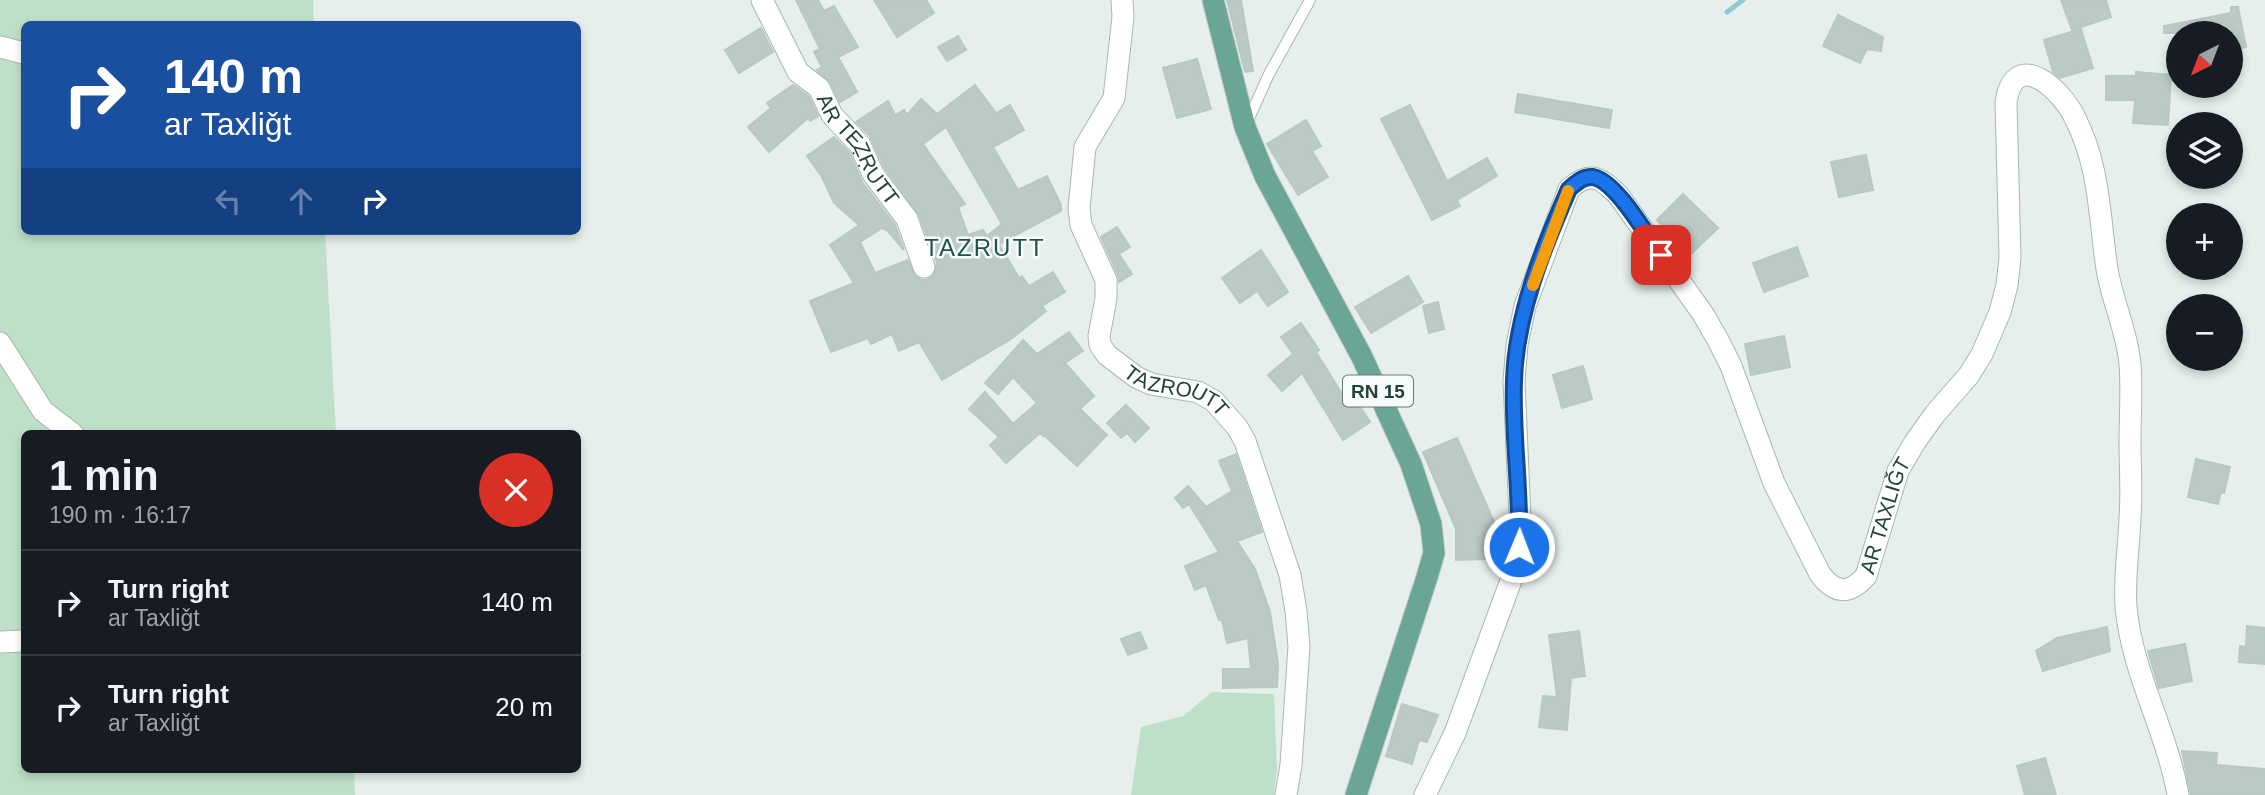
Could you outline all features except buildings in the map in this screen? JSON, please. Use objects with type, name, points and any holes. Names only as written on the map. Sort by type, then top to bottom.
[{"type":"main road","name":"RN 15","points":[[1213,0],[1245,127],[1265,176],[1362,357],[1411,464],[1431,524],[1434,552],[1356,795]]},
{"type":"street","name":"AR TEẒṚUTT","points":[[761,0],[798,72],[819,88],[832,115],[860,145],[873,174],[907,219],[924,267]]},
{"type":"street","name":"TAZROUTT","points":[[1122,0],[1123,17],[1114,98],[1085,147],[1079,208],[1081,225],[1106,280],[1100,345],[1107,355],[1136,377],[1151,384],[1198,392],[1214,401],[1237,427],[1245,441],[1290,575],[1296,611],[1298,646],[1292,765],[1286,795]]},
{"type":"street","points":[[0,47],[21,51]]},
{"type":"street","name":"AR TAXLIǦT","points":[[1425,795],[1455,733],[1513,575],[1519,547],[1520,518],[1514,381],[1517,345],[1525,306],[1569,189],[1580,179],[1592,177],[1606,183],[1619,197],[1703,314],[1718,340],[1731,366],[1774,483],[1820,573],[1828,585],[1841,590],[1856,587],[1866,576],[1898,471],[1935,414],[1969,375],[1982,354],[2000,312],[2010,258],[2006,102],[2008,90],[2016,79],[2033,75],[2048,84],[2073,113],[2081,128],[2097,179],[2108,277],[2130,363],[2130,517],[2124,576],[2127,610],[2141,677],[2171,761],[2178,795]]},
{"type":"street","points":[[0,344],[43,411],[68,430]]},
{"type":"street","points":[[0,642],[21,641]]},
{"type":"lane","points":[[1245,127],[1269,74],[1310,0]]},
{"type":"green space","points":[[0,0],[313,0],[314,21],[21,21],[21,235],[325,235],[336,430],[21,430],[21,773],[354,773],[355,795],[0,795]]},
{"type":"green space","points":[[1212,692],[1274,694],[1277,769],[1274,795],[1131,795],[1141,727],[1183,716]]},
{"type":"waterway","points":[[1727,12],[1743,0]]},
{"type":"slow traffic","points":[[1533,285],[1568,191]]},
{"type":"district","name":"TAZRUTT","points":[[985,248]]},
{"type":"route","points":[[1519,547],[1514,381],[1517,345],[1525,306],[1569,189],[1580,179],[1592,177],[1606,183],[1661,255]]}]
